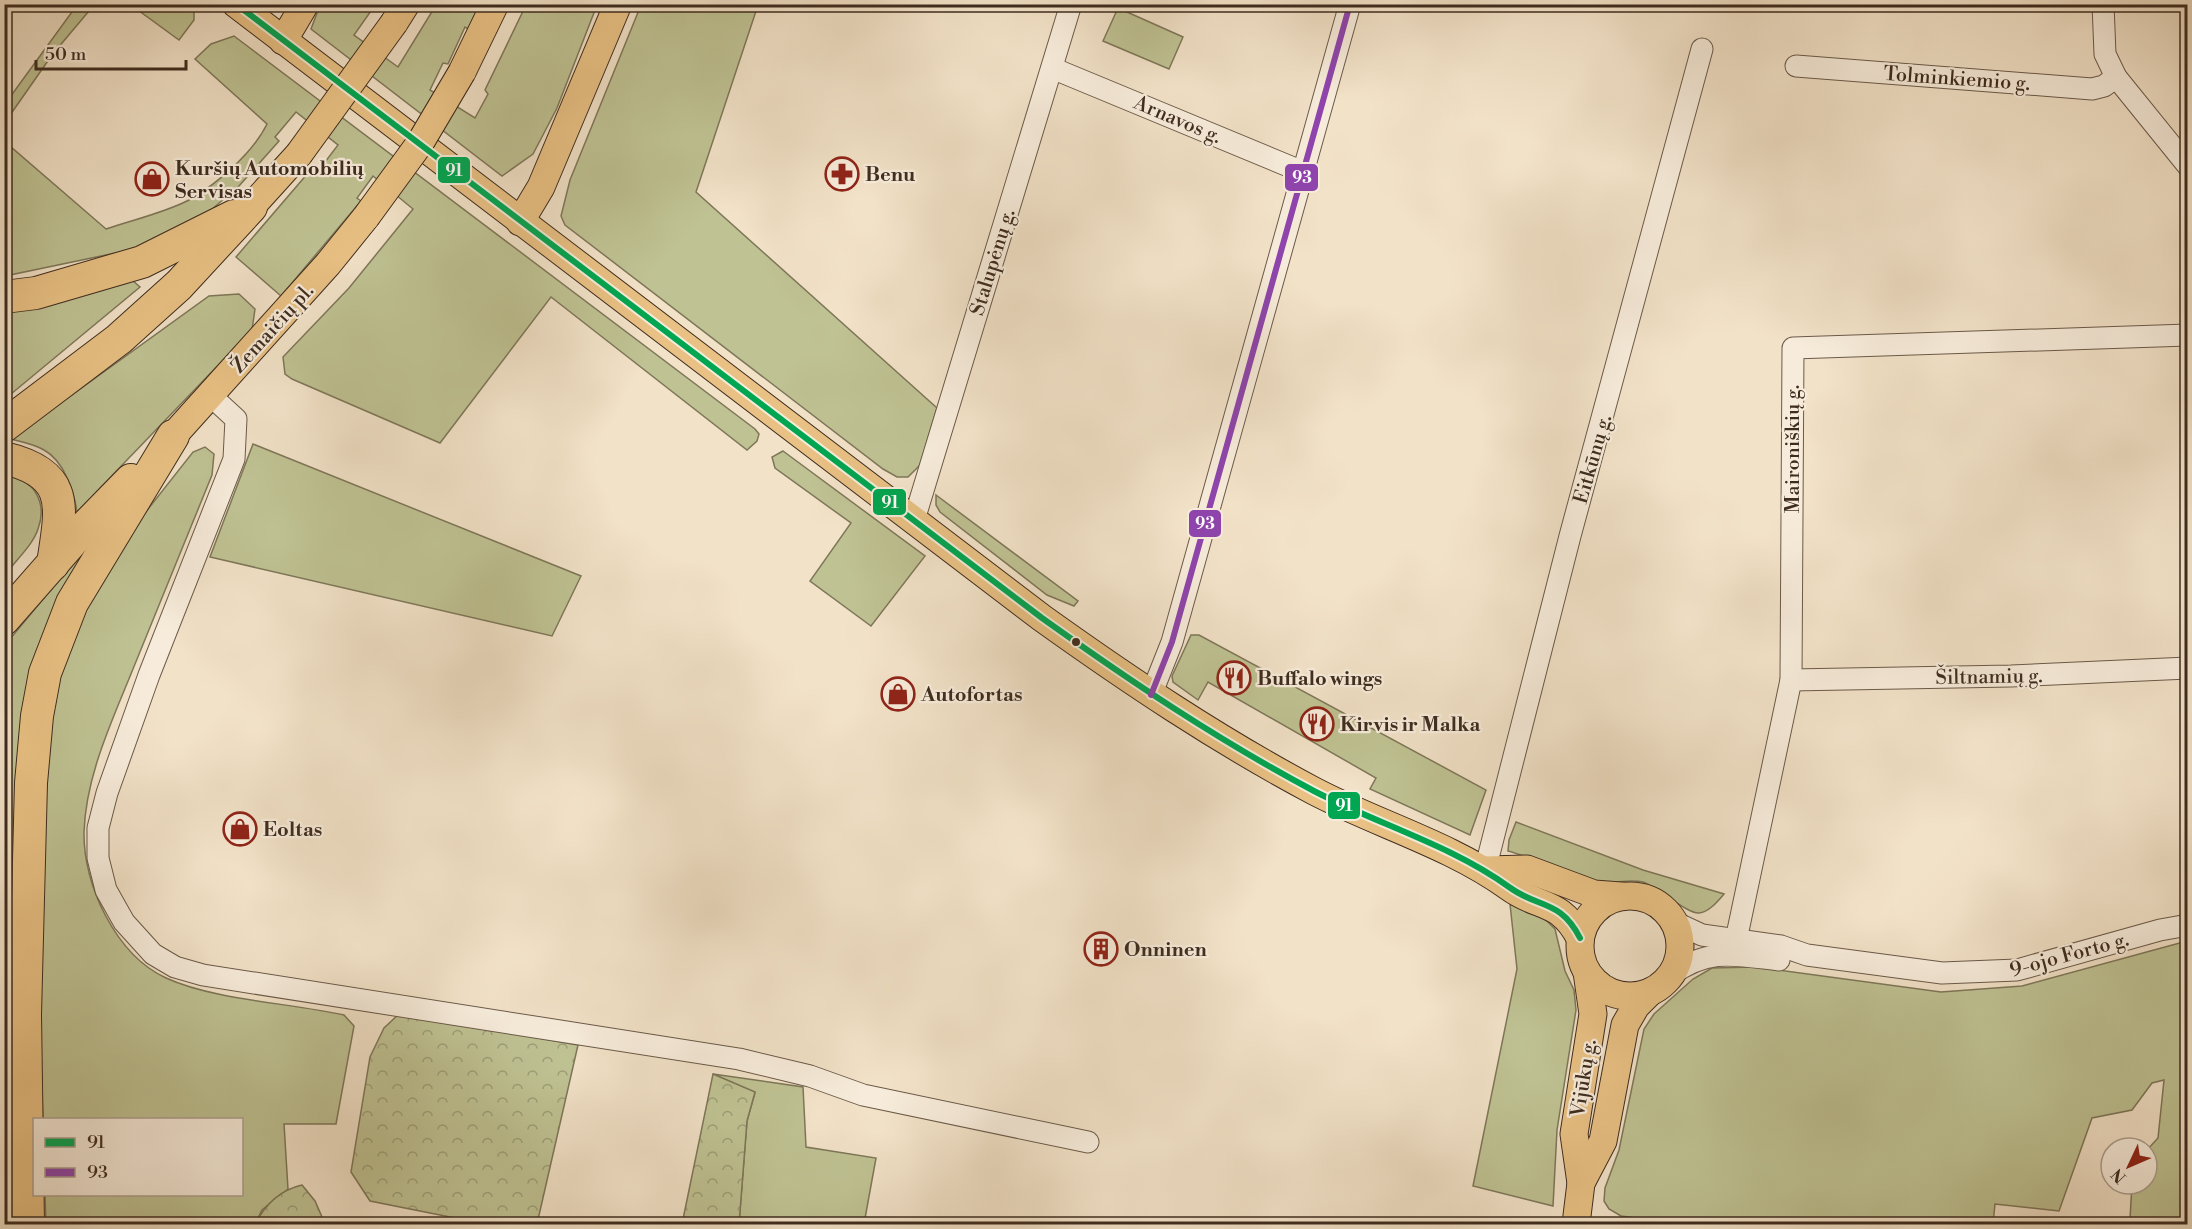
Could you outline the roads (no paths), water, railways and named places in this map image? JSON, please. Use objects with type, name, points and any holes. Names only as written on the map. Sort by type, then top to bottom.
[{"type":"highway","points":[[4,297],[36,293],[142,262],[251,207]]},
{"type":"highway","points":[[4,426],[119,339],[179,285],[251,207]]},
{"type":"highway","points":[[28,1224],[25,1014],[31,783],[37,716],[45,673],[56,638],[72,603],[173,436]]},
{"type":"highway","name":"Žemaičių pl.","points":[[4,619],[52,564],[173,436]]},
{"type":"highway","points":[[4,458],[26,463],[47,478],[60,500],[52,564]]},
{"type":"highway","points":[[4,944],[15,962],[25,1014]]},
{"type":"main road","points":[[236,4],[1042,618],[1151,695],[1238,749],[1316,791],[1485,870],[1518,894],[1557,909],[1572,922],[1580,938],[1582,962],[1587,972],[1608,992],[1629,996],[1660,984],[1680,950],[1674,922],[1665,910],[1652,901],[1637,896],[1594,894],[1527,869],[1485,870]]},
{"type":"main road","points":[[283,40],[305,4]]},
{"type":"main road","name":"Žemaičių pl.","points":[[173,436],[211,396],[366,217],[420,143],[462,72],[495,4]]},
{"type":"main road","points":[[520,222],[541,188],[618,4]]},
{"type":"main road","points":[[251,207],[299,154],[400,14]]},
{"type":"main road","points":[[1580,938],[1585,923],[1594,911],[1606,901],[1621,896]]},
{"type":"main road","name":"Vijūkų g.","points":[[1576,1224],[1581,1183],[1574,1134],[1593,1014],[1587,972]]},
{"type":"main road","name":"Vijūkų g.","points":[[1581,1183],[1603,1141],[1625,1025],[1636,1006],[1660,984]]},
{"type":"street","name":"Stalupėnų g.","points":[[914,520],[1071,4]]},
{"type":"street","points":[[1151,695],[1172,642],[1350,4]]},
{"type":"street","points":[[2103,4],[2105,54],[2116,77],[2187,166]]},
{"type":"street","name":"Eitkūnų g.","points":[[1485,870],[1570,536],[1702,49]]},
{"type":"street","name":"Tolminkiemio g.","points":[[1796,66],[2092,88],[2104,87],[2116,77]]},
{"type":"street","name":"Arnavos g.","points":[[1052,68],[1304,172]]},
{"type":"street","name":"Maironiškių g.","points":[[1730,947],[1791,680],[1793,348],[2187,335]]},
{"type":"street","points":[[211,396],[236,419],[234,459],[153,664],[107,793],[98,828],[98,858],[106,890],[124,922],[153,954],[175,967],[203,975],[739,1059],[810,1076],[863,1095],[1088,1143]]},
{"type":"street","name":"Šiltnamių g.","points":[[1791,680],[2011,676],[2187,668]]},
{"type":"street","name":"9-ojo Forto g.","points":[[1674,922],[1730,947]]},
{"type":"street","name":"9-ojo Forto g.","points":[[1660,984],[1700,958],[1730,947],[1780,946],[1807,955],[1942,973],[1985,973],[2017,970],[2187,925]]},
{"type":"place","name":"Benu","points":[[842,174]]},
{"type":"place","name":"Kuršių Automobilių Servisas","points":[[152,179]]},
{"type":"place","name":"Buffalo wings","points":[[1234,678]]},
{"type":"place","name":"Autofortas","points":[[898,694]]},
{"type":"place","name":"Kirvis ir Malka","points":[[1317,724]]},
{"type":"place","name":"Eoltas","points":[[240,829]]},
{"type":"place","name":"Onninen","points":[[1101,949]]}]
